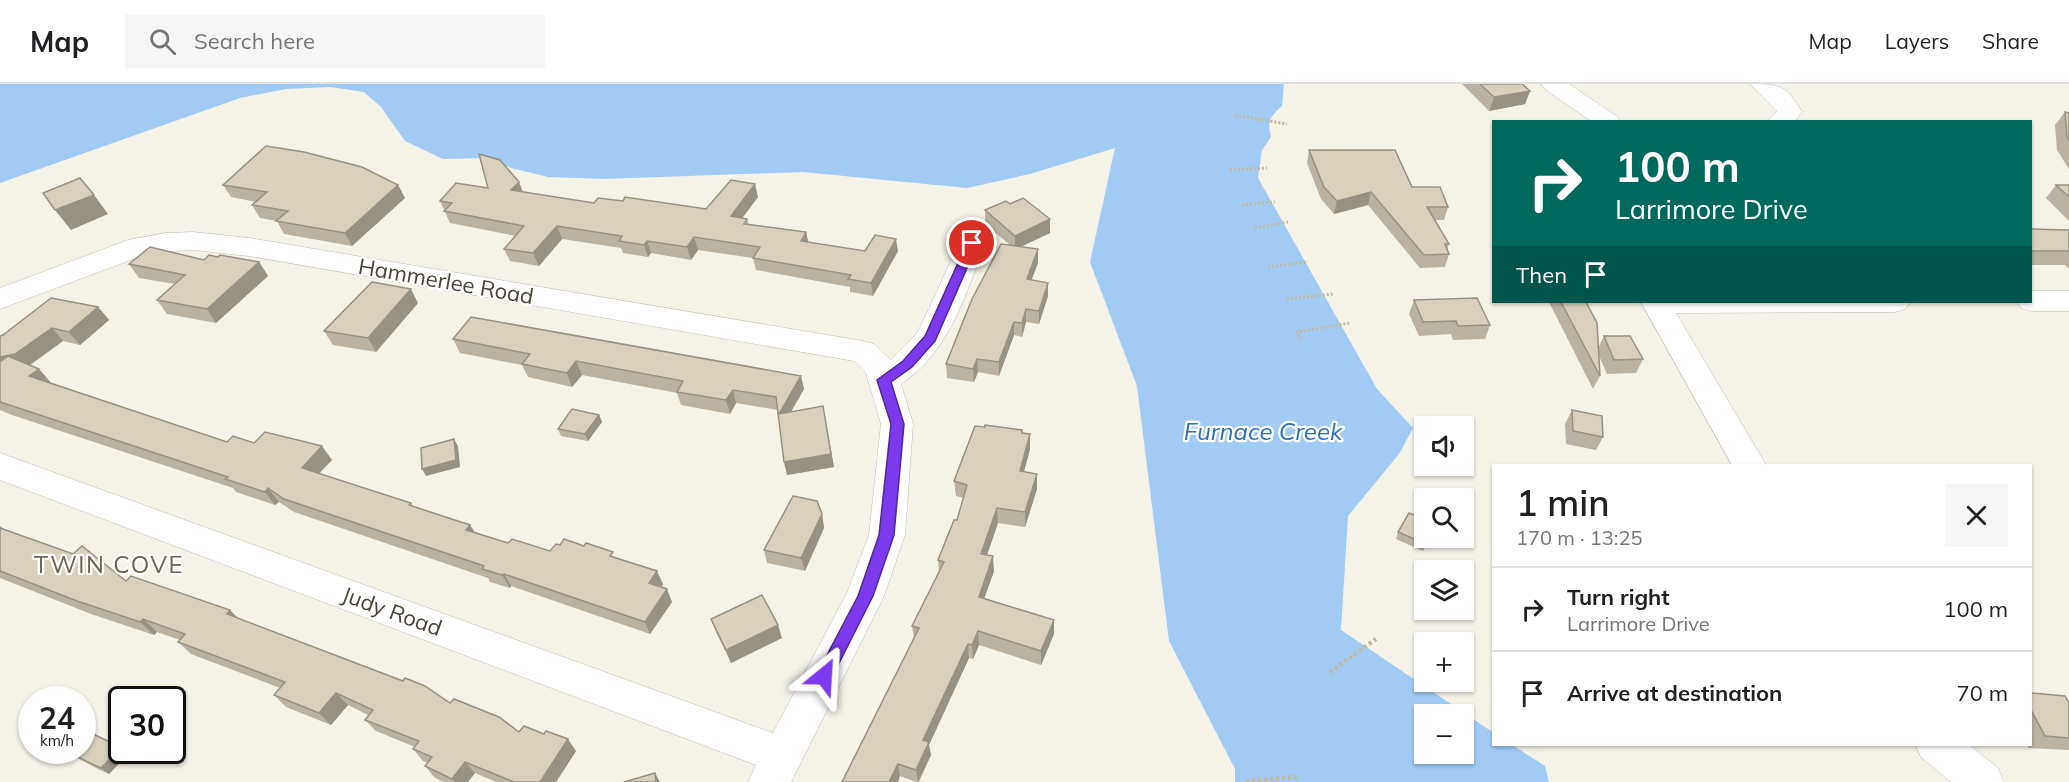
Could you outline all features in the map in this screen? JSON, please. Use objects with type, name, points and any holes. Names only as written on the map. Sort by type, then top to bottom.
[{"type":"street","points":[[1553,84],[1606,120]]},
{"type":"street","points":[[1762,84],[1784,102],[1790,112],[1781,120]]},
{"type":"street","name":"Hammerlee Road","points":[[0,299],[138,246],[160,240],[192,240],[249,247],[863,352],[880,368],[897,424],[887,535],[866,596],[776,769]]},
{"type":"street","points":[[884,380],[908,364],[930,338],[972,243]]},
{"type":"street","points":[[2032,301],[2069,301]]},
{"type":"street","points":[[1656,303],[1748,464]]},
{"type":"street","name":"Judy Road","points":[[0,466],[776,769]]},
{"type":"street","points":[[1938,746],[1983,782]]},
{"type":"path","points":[[1235,115],[1287,123]]},
{"type":"path","points":[[1230,170],[1267,168]]},
{"type":"path","points":[[1242,205],[1275,202]]},
{"type":"path","points":[[1255,228],[1288,222]]},
{"type":"path","points":[[1268,267],[1308,262]]},
{"type":"path","points":[[1287,299],[1334,294]]},
{"type":"path","points":[[1301,340],[1297,332],[1350,323]]},
{"type":"path","points":[[1330,672],[1376,639]]},
{"type":"path","points":[[1246,781],[1297,777]]},
{"type":"water","name":"Furnace Creek","points":[[0,84],[1284,84],[1282,106],[1270,120],[1271,137],[1262,150],[1258,178],[1377,389],[1413,428],[1399,454],[1348,516],[1341,630],[1414,679],[1414,692],[1433,692],[1451,704],[1414,704],[1414,764],[1474,764],[1474,720],[1492,732],[1492,746],[1514,746],[1545,766],[1549,782],[1235,782],[1235,769],[1169,641],[1137,386],[1090,262],[1115,148],[1030,174],[967,188],[803,172],[604,179],[548,177],[511,168],[487,158],[443,159],[405,141],[381,107],[364,92],[330,87],[286,89],[240,98],[0,183]]},
{"type":"building","points":[[1480,84],[1522,84],[1530,91],[1494,97]]},
{"type":"building","points":[[2065,112],[2069,113],[2069,140],[2067,137]]},
{"type":"building","points":[[266,146],[304,152],[362,167],[398,185],[345,233],[276,221],[288,211],[252,205],[267,192],[223,185]]},
{"type":"building","points":[[1309,150],[1395,150],[1412,187],[1440,187],[1448,207],[1427,207],[1449,244],[1445,244],[1449,254],[1424,255],[1371,192],[1337,201],[1324,187]]},
{"type":"building","points":[[479,154],[500,160],[519,182],[511,190],[594,203],[598,198],[623,201],[625,197],[706,209],[731,180],[755,184],[731,216],[747,219],[744,224],[806,232],[801,241],[865,251],[875,235],[896,239],[871,283],[848,279],[851,275],[753,258],[760,247],[694,237],[687,247],[647,241],[644,245],[619,241],[622,236],[557,226],[533,253],[504,249],[524,226],[444,211],[452,203],[440,201],[456,183],[488,188]]},
{"type":"building","points":[[80,178],[94,195],[55,210],[43,193]]},
{"type":"building","points":[[2056,185],[2069,185],[2069,197]]},
{"type":"building","points":[[1023,198],[1050,219],[1015,236],[985,210],[1006,201],[1010,204]]},
{"type":"building","points":[[2032,229],[2069,230],[2069,251],[2032,251]]},
{"type":"building","points":[[1001,244],[1038,249],[1027,279],[1048,283],[1039,311],[1026,309],[1022,323],[1014,322],[999,362],[977,359],[973,369],[946,364],[972,299]]},
{"type":"building","points":[[150,247],[204,260],[209,255],[218,257],[220,255],[259,262],[207,309],[157,300],[185,275],[129,264]]},
{"type":"building","points":[[372,282],[411,289],[368,338],[324,331]]},
{"type":"building","points":[[51,298],[98,307],[69,332],[52,328],[15,354],[0,357],[0,336]]},
{"type":"building","points":[[1477,298],[1490,325],[1458,326],[1456,321],[1423,322],[1414,300]]},
{"type":"building","points":[[1562,303],[1587,303],[1597,323],[1600,376]]},
{"type":"building","points":[[471,317],[801,376],[779,414],[823,406],[831,454],[784,462],[776,397],[733,390],[726,400],[677,392],[683,381],[576,361],[567,373],[522,364],[530,354],[453,339]]},
{"type":"building","points":[[1604,336],[1630,336],[1643,359],[1614,360]]},
{"type":"building","points":[[8,356],[39,369],[29,376],[227,442],[233,436],[254,443],[265,432],[322,446],[302,468],[411,503],[409,505],[470,525],[466,530],[508,543],[512,539],[550,551],[556,544],[560,545],[564,539],[584,546],[586,543],[613,552],[610,556],[657,571],[649,583],[667,589],[645,622],[504,574],[482,569],[484,566],[284,499],[268,488],[265,492],[225,479],[228,477],[0,402],[0,362]]},
{"type":"building","points":[[572,409],[599,415],[585,434],[558,429]]},
{"type":"building","points":[[1572,410],[1602,416],[1603,437],[1573,431]]},
{"type":"building","points":[[985,425],[1022,430],[1022,433],[1030,434],[1020,471],[1037,474],[1025,512],[997,508],[981,554],[993,556],[979,597],[1054,620],[1041,651],[978,631],[972,645],[968,644],[923,740],[929,742],[916,770],[898,764],[889,782],[842,782],[919,628],[912,626],[944,562],[938,560],[954,520],[957,520],[967,485],[954,481],[975,426],[985,427]]},
{"type":"building","points":[[454,439],[456,460],[422,469],[421,448]]},
{"type":"building","points":[[793,496],[817,501],[822,514],[801,558],[764,550]]},
{"type":"building","points":[[1409,513],[1414,515],[1414,539],[1398,532]]},
{"type":"building","points":[[0,528],[73,554],[82,546],[126,581],[131,576],[230,610],[227,614],[403,681],[405,678],[425,686],[450,703],[454,699],[499,717],[519,732],[524,726],[544,734],[546,731],[568,739],[540,782],[514,782],[465,762],[452,779],[425,766],[432,757],[413,749],[419,741],[365,720],[373,710],[336,693],[319,713],[274,695],[285,682],[178,642],[185,634],[143,619],[140,622],[77,601],[0,571]]},
{"type":"building","points":[[762,595],[778,625],[726,650],[711,619]]},
{"type":"building","points":[[2032,693],[2065,696],[2069,703],[2069,738],[2045,736],[2032,712]]},
{"type":"building","points":[[96,735],[108,741],[108,761],[101,768],[93,764],[96,764]]},
{"type":"building","points":[[655,773],[656,782],[624,782]]},
{"type":"district","name":"TWIN COVE","points":[[109,564]]},
{"type":"route","points":[[824,676],[866,596],[887,535],[897,424],[884,380],[908,364],[930,338],[972,243]]}]
